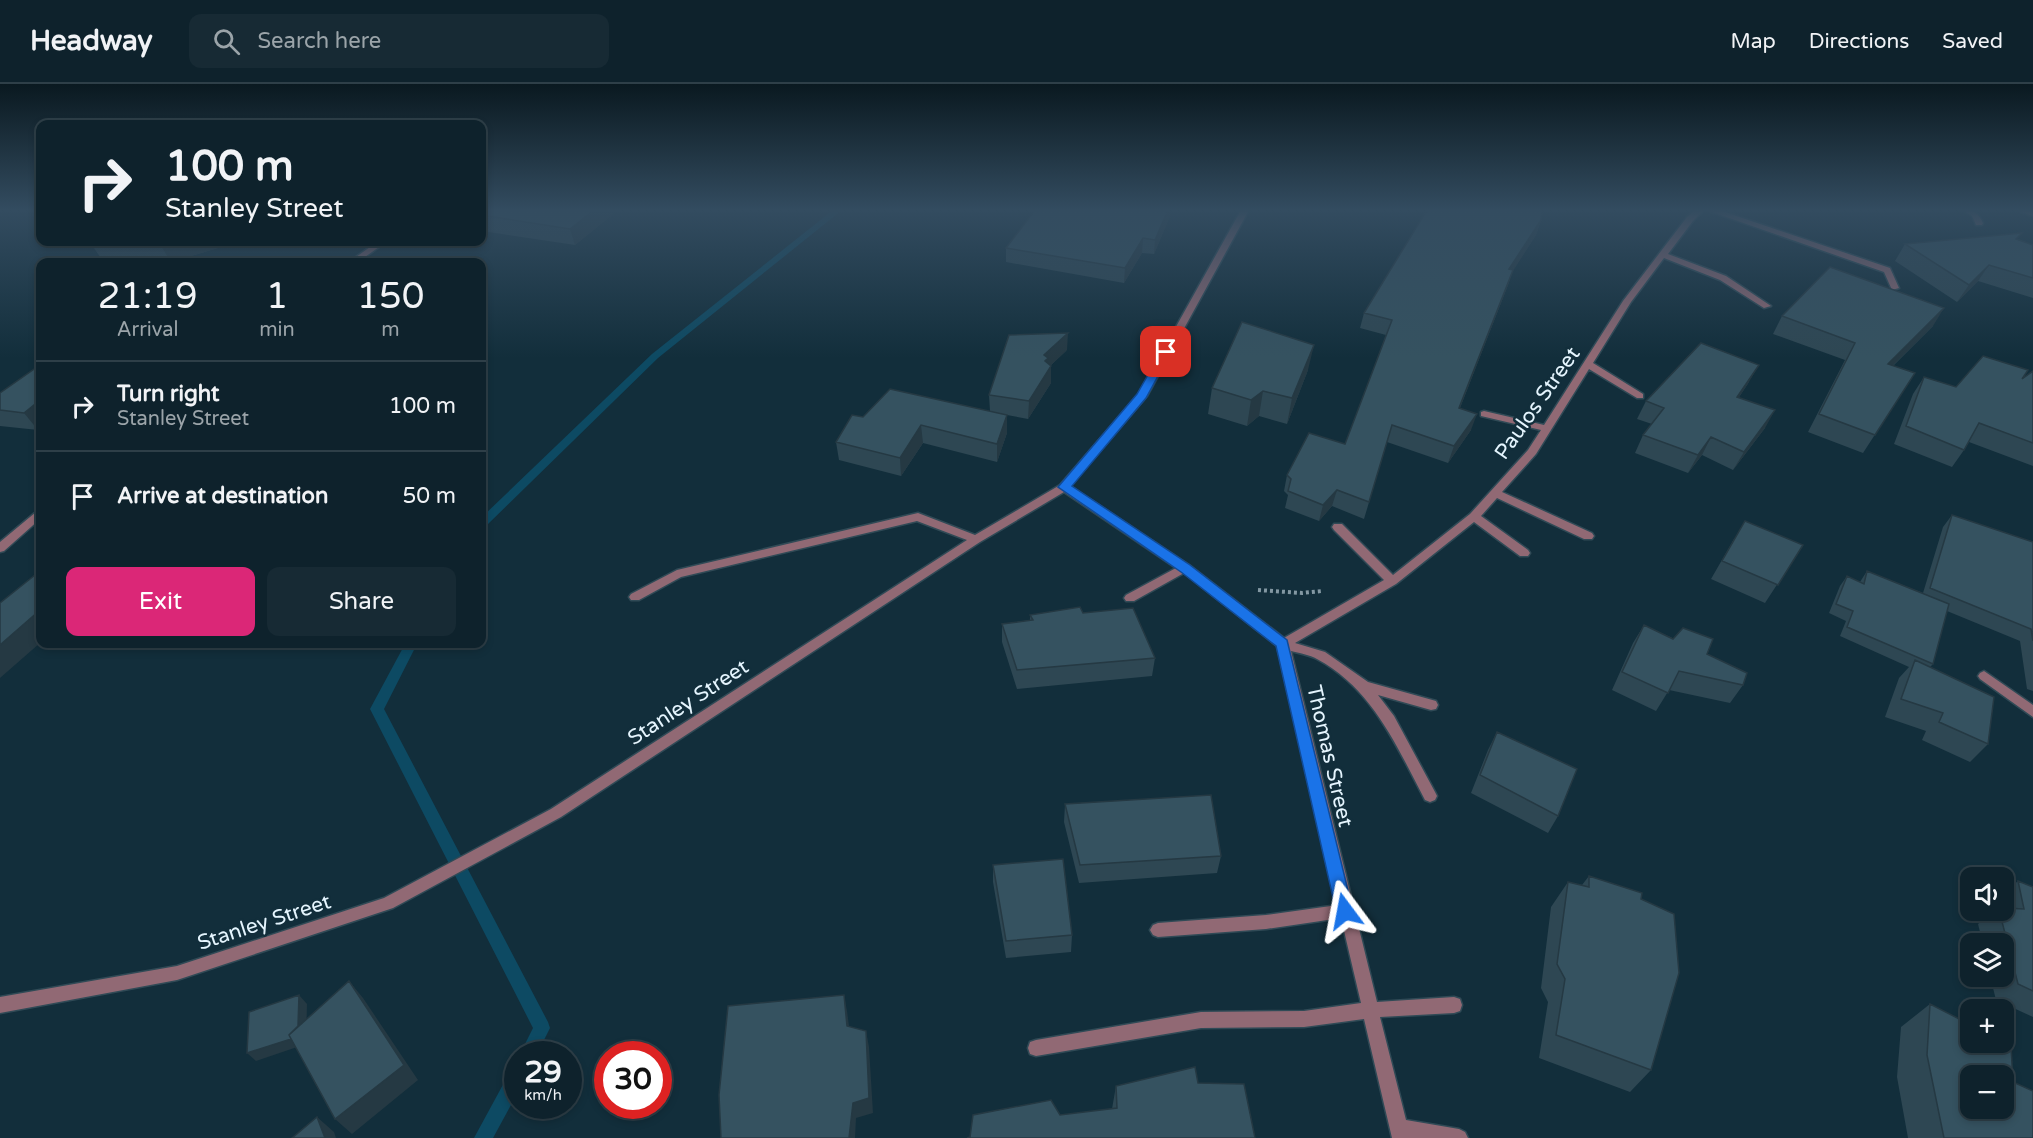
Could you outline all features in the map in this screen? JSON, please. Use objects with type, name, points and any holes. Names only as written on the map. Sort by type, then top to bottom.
[{"type":"street","name":"Stanley Street","points":[[0,1005],[177,973],[388,903],[556,813],[976,539],[1064,487],[1142,396],[1218,259]]},
{"type":"street","name":"Paulos Street","points":[[1282,644],[1392,581],[1474,517],[1532,452],[1589,365],[1627,301],[1661,259]]},
{"type":"street","points":[[1675,259],[1723,278],[1767,306]]},
{"type":"street","points":[[1855,259],[1887,270],[1895,288]]},
{"type":"street","points":[[1589,365],[1640,396]]},
{"type":"street","points":[[1484,414],[1547,429]]},
{"type":"street","points":[[1064,487],[1185,568],[1282,644],[1321,656],[1364,686],[1389,720],[1430,796]]},
{"type":"street","points":[[1496,493],[1588,536]]},
{"type":"street","points":[[635,597],[677,574],[918,517],[976,539]]},
{"type":"street","points":[[1474,517],[1524,553]]},
{"type":"street","points":[[0,549],[36,518]]},
{"type":"street","points":[[1338,527],[1392,581]]},
{"type":"street","points":[[1130,598],[1185,568]]},
{"type":"street","name":"Thomas Street","points":[[1282,644],[1399,1133]]},
{"type":"street","points":[[1984,676],[2033,712]]},
{"type":"street","points":[[1364,686],[1431,705]]},
{"type":"street","points":[[1158,930],[1266,922],[1345,911]]},
{"type":"street","points":[[1036,1048],[1201,1020],[1304,1019],[1370,1010],[1454,1005]]},
{"type":"street","points":[[1399,1133],[1459,1138]]},
{"type":"path","points":[[1227,601],[1247,589],[1302,593],[1324,590]]},
{"type":"building","points":[[1073,259],[1130,259],[1125,268]]},
{"type":"building","points":[[1397,259],[1515,259],[1509,269],[1513,270],[1459,408],[1477,414],[1454,446],[1392,425],[1369,502],[1337,490],[1323,505],[1288,491],[1291,479],[1287,475],[1309,433],[1345,444],[1392,320],[1364,313]]},
{"type":"building","points":[[1929,259],[2033,259],[2033,278],[1989,265],[1969,285]]},
{"type":"building","points":[[1830,267],[1944,308],[1888,364],[1915,373],[1875,435],[1819,414],[1855,343],[1782,316]]},
{"type":"building","points":[[1242,322],[1314,345],[1292,398],[1263,391],[1251,400],[1212,388]]},
{"type":"building","points":[[1068,333],[1044,355],[1048,358],[1045,361],[1051,366],[1029,401],[989,395],[1009,335]]},
{"type":"building","points":[[1701,343],[1759,365],[1737,397],[1775,410],[1744,452],[1711,437],[1698,455],[1643,435],[1664,408],[1646,401]]},
{"type":"building","points":[[1983,356],[2028,370],[2022,379],[2033,371],[2033,443],[1979,423],[1964,450],[1906,426],[1924,377],[1956,387]]},
{"type":"building","points":[[36,368],[36,403],[24,413],[0,410],[0,393]]},
{"type":"building","points":[[890,389],[1007,415],[997,444],[921,425],[900,458],[836,442],[852,415],[863,417]]},
{"type":"building","points":[[1952,515],[2033,542],[2033,641],[2031,629],[1930,588]]},
{"type":"building","points":[[1745,521],[1803,545],[1778,585],[1722,561]]},
{"type":"building","points":[[1867,571],[1949,604],[1933,664],[1847,627],[1853,611],[1836,604],[1847,576],[1864,584]]},
{"type":"building","points":[[36,574],[36,614],[0,645],[0,603]]},
{"type":"building","points":[[1080,607],[1083,613],[1133,608],[1155,658],[1017,670],[1002,624],[1033,620],[1030,615]]},
{"type":"building","points":[[1644,625],[1673,639],[1683,628],[1713,639],[1707,654],[1747,673],[1743,685],[1679,671],[1668,693],[1622,672]]},
{"type":"building","points":[[1915,660],[1994,697],[1988,744],[1939,722],[1943,713],[1901,699]]},
{"type":"building","points":[[1497,732],[1577,769],[1558,816],[1480,775]]},
{"type":"building","points":[[1211,795],[1221,856],[1080,865],[1065,804]]},
{"type":"building","points":[[1063,859],[1072,935],[1006,941],[993,865]]},
{"type":"building","points":[[1589,876],[1642,893],[1641,899],[1674,914],[1679,973],[1651,1070],[1556,1035],[1565,979],[1557,964],[1568,882],[1589,887]]},
{"type":"building","points":[[2018,881],[2033,887],[2033,991],[2018,984],[2014,968],[2014,933],[2005,933],[2002,921],[2014,921],[2014,908],[2024,909]]},
{"type":"building","points":[[349,981],[404,1065],[335,1119],[289,1035]]},
{"type":"building","points":[[299,995],[298,1026],[289,1035],[291,1039],[247,1053],[249,1012]]},
{"type":"building","points":[[844,995],[847,1026],[866,1031],[869,1098],[853,1103],[849,1138],[721,1138],[719,1095],[728,1006]]},
{"type":"building","points":[[1930,1004],[1960,1019],[1960,1053],[2011,1053],[2012,1065],[1960,1065],[1960,1119],[2014,1119],[2014,1082],[2033,1091],[2033,1138],[1944,1138],[1927,1055]]},
{"type":"building","points":[[1195,1067],[1198,1083],[1244,1084],[1255,1138],[967,1138],[970,1137],[973,1115],[1051,1100],[1060,1115],[1117,1108],[1116,1086]]},
{"type":"building","points":[[317,1117],[325,1138],[292,1138]]},
{"type":"waterway","points":[[486,519],[655,356],[776,259]]},
{"type":"waterway","points":[[409,648],[377,709],[542,1028],[535,1041]]},
{"type":"waterway","points":[[483,1138],[504,1100]]},
{"type":"route","points":[[1166,352],[1142,396],[1064,487],[1185,568],[1282,644],[1345,911]]}]
